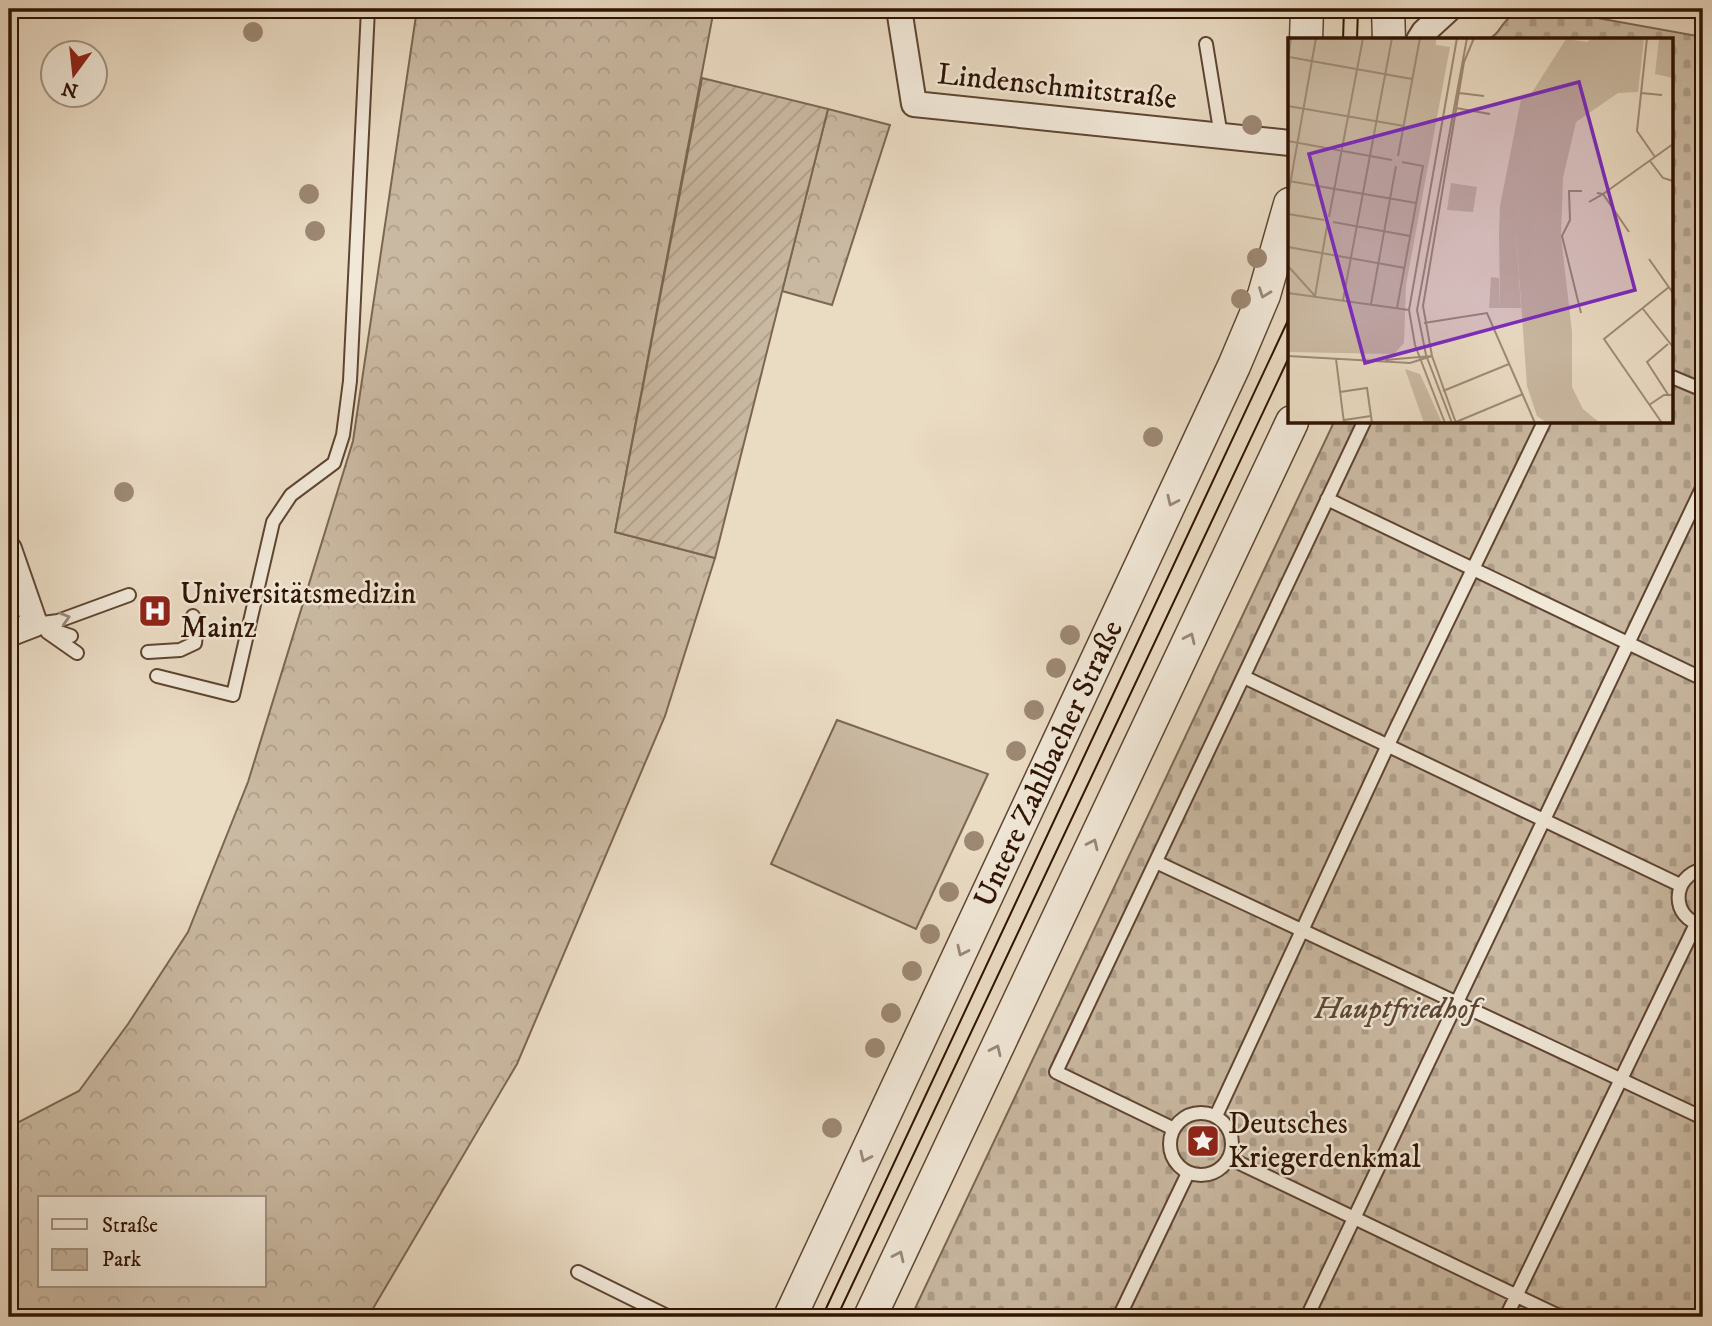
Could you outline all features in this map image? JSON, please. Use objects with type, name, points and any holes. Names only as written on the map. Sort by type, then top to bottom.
[{"type":"street","name":"Lindenschmitstraße","points":[[899,9],[914,104],[1288,143]]},
{"type":"street","points":[[1306,38],[1307,9]]},
{"type":"street","points":[[1388,9],[1389,38]]},
{"type":"street","points":[[1420,38],[1449,9]]},
{"type":"street","name":"Untere Zahlbacher Straße","points":[[790,1317],[1229,376],[1264,295],[1288,211]]},
{"type":"street","points":[[870,1317],[1291,424]]},
{"type":"street","points":[[9,549],[35,624],[9,634]]},
{"type":"lane","points":[[157,676],[233,695],[274,522],[291,495],[334,463],[343,435],[350,381],[369,9]]},
{"type":"lane","points":[[1206,44],[1221,136]]},
{"type":"lane","points":[[1674,378],[1703,390]]},
{"type":"lane","points":[[1174,1129],[1056,1072],[1363,424]]},
{"type":"lane","points":[[1216,1116],[1388,745],[1543,424]]},
{"type":"lane","points":[[1307,1317],[1703,486]]},
{"type":"lane","points":[[1327,499],[1703,679]]},
{"type":"lane","points":[[35,624],[58,621],[129,595]]},
{"type":"lane","points":[[148,652],[180,650],[195,643],[197,626],[193,616]]},
{"type":"lane","points":[[35,624],[71,636]]},
{"type":"lane","points":[[35,624],[77,653]]},
{"type":"lane","points":[[1244,677],[1680,886]]},
{"type":"lane","points":[[1156,862],[1703,1118]]},
{"type":"lane","points":[[1506,1317],[1700,925],[1682,913],[1678,895],[1680,886],[1692,872],[1703,869]]},
{"type":"lane","points":[[1207,1113],[1216,1116],[1229,1130],[1232,1140],[1229,1158],[1224,1166],[1207,1175],[1188,1173],[1173,1158],[1170,1138],[1174,1129],[1188,1116],[1207,1113]]},
{"type":"lane","points":[[1229,1158],[1561,1317]]},
{"type":"lane","points":[[1119,1317],[1188,1173]]},
{"type":"lane","points":[[578,1272],[669,1317]]},
{"type":"green space","points":[[417,9],[714,9],[615,532],[715,558],[665,716],[517,1064],[371,1312],[352,1317],[9,1317],[9,1127],[79,1091],[128,1024],[188,932],[248,782],[353,441]]},
{"type":"green space","name":"Hauptfriedhof","points":[[1524,9],[1553,10],[1703,37],[1703,1317],[911,1317],[1333,424],[1674,424],[1674,38],[1490,38],[1513,15]]},
{"type":"green space","points":[[702,78],[828,109],[715,558],[615,532]]},
{"type":"green space","points":[[828,109],[890,125],[832,305],[782,291]]},
{"type":"green space","points":[[837,720],[988,774],[916,929],[771,864]]},
{"type":"tram line","points":[[1343,38],[1344,9]]},
{"type":"tram line","points":[[1357,38],[1358,9]]},
{"type":"tram line","points":[[822,1317],[1288,320]]},
{"type":"tram line","points":[[837,1317],[1288,359]]},
{"type":"place","name":"Universitätsmedizin Mainz","points":[[155,611]]},
{"type":"place","name":"Deutsches Kriegerdenkmal","points":[[1203,1141]]}]
